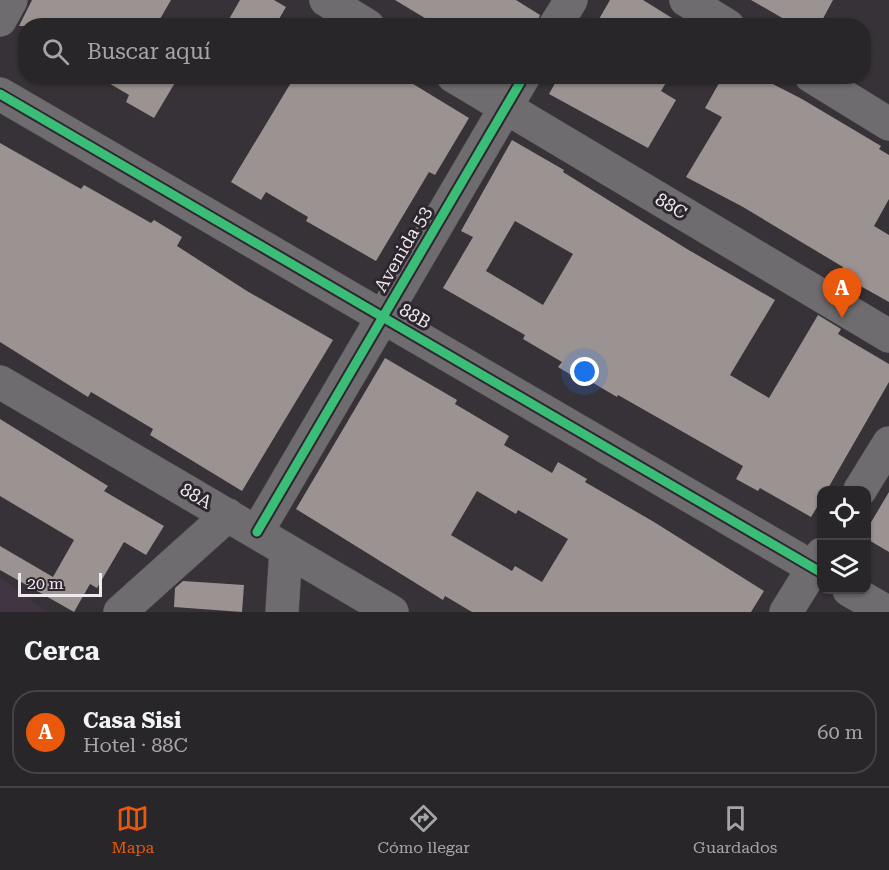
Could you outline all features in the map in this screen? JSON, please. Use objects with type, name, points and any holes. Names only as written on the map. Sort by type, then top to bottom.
[{"type":"street","points":[[0,20],[11,0]]},
{"type":"street","points":[[326,0],[355,18]]},
{"type":"street","points":[[560,18],[571,0]]},
{"type":"street","points":[[686,0],[715,18]]},
{"type":"street","name":"88C","points":[[466,84],[889,336]]},
{"type":"street","name":"Avenida 53","points":[[257,532],[519,84]]},
{"type":"street","points":[[824,84],[889,124]]},
{"type":"street","name":"88B","points":[[0,94],[383,317],[817,564]]},
{"type":"street","name":"88A","points":[[0,382],[392,612]]},
{"type":"street","points":[[862,486],[889,443]]},
{"type":"street","points":[[120,612],[228,515]]},
{"type":"street","points":[[282,612],[286,550]]},
{"type":"street","points":[[786,612],[817,568]]},
{"type":"street","points":[[856,594],[887,612]]},
{"type":"shaded area","points":[[0,577],[47,612],[0,612]]},
{"type":"building","points":[[32,0],[171,0],[161,18],[23,18]]},
{"type":"building","points":[[240,0],[274,0],[286,7],[280,18],[230,18]]},
{"type":"building","points":[[395,0],[516,0],[540,15],[539,18],[425,18]]},
{"type":"building","points":[[610,0],[643,0],[672,18],[600,18]]},
{"type":"building","points":[[751,0],[833,0],[823,18],[782,18]]},
{"type":"building","points":[[110,84],[174,84],[154,118],[126,102],[129,95]]},
{"type":"building","points":[[290,84],[413,84],[469,118],[435,175],[429,172],[376,261],[306,221],[308,217],[266,192],[261,200],[231,182]]},
{"type":"building","points":[[555,84],[665,84],[661,91],[676,100],[648,148],[549,94]]},
{"type":"building","points":[[718,84],[773,84],[881,146],[879,149],[889,155],[889,199],[874,226],[889,235],[889,302],[839,274],[843,267],[743,207],[686,177],[722,117],[705,108]]},
{"type":"building","points":[[512,140],[564,170],[563,172],[687,249],[775,300],[730,375],[769,398],[818,315],[841,329],[838,334],[889,364],[889,382],[829,486],[817,486],[817,507],[811,517],[760,488],[758,491],[736,479],[743,466],[618,395],[617,397],[583,377],[581,381],[558,367],[562,362],[523,339],[525,335],[443,288],[473,237],[461,231]],"holes":[[[515,221],[573,254],[543,305],[486,271]]]},
{"type":"building","points":[[0,143],[81,189],[84,185],[151,223],[154,220],[182,237],[177,246],[247,291],[333,340],[242,491],[150,435],[153,429],[91,392],[88,397],[0,342]]},
{"type":"building","points":[[385,358],[457,400],[455,404],[509,436],[504,445],[552,473],[558,462],[587,479],[585,482],[764,591],[751,612],[472,612],[445,596],[443,600],[296,509]],"holes":[[[477,491],[516,514],[518,510],[568,539],[542,582],[515,566],[512,571],[451,535]]]},
{"type":"building","points":[[0,419],[108,486],[104,491],[164,526],[146,555],[124,542],[97,588],[90,584],[74,612],[0,570],[0,546],[53,577],[74,540],[0,496]]},
{"type":"building","points":[[889,492],[889,552],[871,541],[871,522]]},
{"type":"building","points":[[183,581],[244,585],[242,612],[174,607],[175,588]]},
{"type":"cycle path","points":[[257,532],[519,84]]},
{"type":"cycle path","points":[[0,94],[817,570]]},
{"type":"place","name":"Casa Sisi","points":[[842,318]]}]
